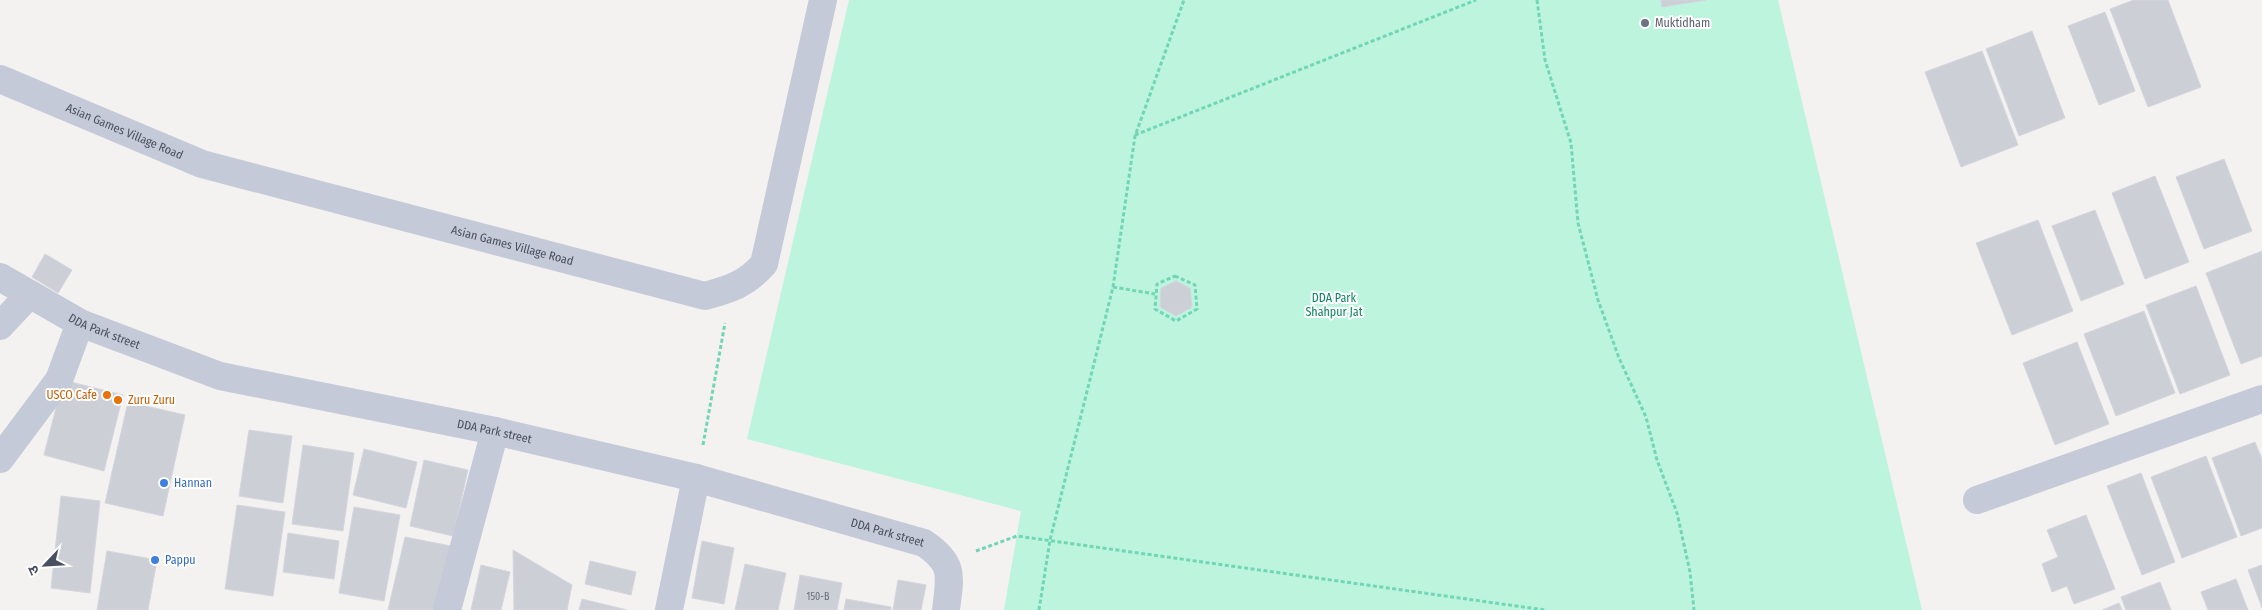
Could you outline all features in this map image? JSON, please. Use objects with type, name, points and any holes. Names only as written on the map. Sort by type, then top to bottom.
[{"type":"street","name":"Asian Games Village Road","points":[[0,79],[202,164],[705,296],[732,289],[751,278],[764,264],[823,0]]},
{"type":"street","name":"DDA Park street","points":[[0,277],[80,323],[220,376],[495,431],[696,478],[924,543],[937,552],[945,562]]},
{"type":"street","points":[[0,326],[30,294]]},
{"type":"street","points":[[0,459],[60,380],[80,323]]},
{"type":"street","points":[[1977,500],[2262,399]]},
{"type":"street","points":[[448,610],[495,431]]},
{"type":"street","points":[[669,610],[696,478]]},
{"type":"street","points":[[945,562],[950,574],[946,610]]},
{"type":"path","points":[[1039,610],[1050,540],[1113,287],[1135,136],[1184,0]]},
{"type":"path","points":[[1135,136],[1476,0]]},
{"type":"path","points":[[1537,0],[1545,60],[1571,143],[1578,223],[1598,300],[1619,358],[1646,417],[1657,460],[1677,513],[1690,572],[1694,610]]},
{"type":"path","points":[[1176,276],[1195,285],[1197,309],[1176,321],[1155,309],[1155,294],[1156,284],[1176,276]]},
{"type":"path","points":[[1113,287],[1155,294]]},
{"type":"path","points":[[702,447],[732,289]]},
{"type":"path","points":[[945,562],[1017,536],[1545,610]]},
{"type":"green space","name":"DDA Park Shahpur Jat","points":[[849,0],[1778,0],[1922,610],[1004,610],[1021,511],[747,439]]},
{"type":"building","points":[[1661,0],[1706,0],[1662,7]]},
{"type":"building","points":[[2134,0],[2168,0],[2201,87],[2148,107],[2110,9]]},
{"type":"building","points":[[2105,12],[2135,91],[2099,105],[2068,26]]},
{"type":"building","points":[[2032,31],[2065,118],[2019,136],[1986,49]]},
{"type":"building","points":[[1982,51],[2018,145],[1961,167],[1925,72]]},
{"type":"building","points":[[2224,159],[2252,231],[2204,249],[2176,177]]},
{"type":"building","points":[[2155,176],[2189,262],[2145,279],[2112,193]]},
{"type":"building","points":[[2095,210],[2124,284],[2081,301],[2052,226]]},
{"type":"building","points":[[2038,220],[2073,311],[2012,335],[1976,243]]},
{"type":"building","points":[[2262,251],[2262,356],[2241,364],[2206,273]]},
{"type":"building","points":[[45,254],[72,270],[58,293],[32,277]]},
{"type":"building","points":[[1176,281],[1190,288],[1192,307],[1176,316],[1160,307],[1161,288]]},
{"type":"building","points":[[2196,286],[2230,375],[2180,394],[2146,305]]},
{"type":"building","points":[[2144,311],[2175,393],[2116,416],[2084,334]]},
{"type":"building","points":[[2077,342],[2109,424],[2055,445],[2023,363]]},
{"type":"building","points":[[63,380],[123,395],[104,471],[44,455]]},
{"type":"building","points":[[128,402],[185,415],[163,516],[105,503]]},
{"type":"building","points":[[249,430],[292,436],[283,503],[239,496]]},
{"type":"building","points":[[2255,442],[2262,459],[2262,528],[2241,536],[2212,458]]},
{"type":"building","points":[[303,445],[354,453],[343,531],[292,524]]},
{"type":"building","points":[[364,449],[417,462],[406,508],[353,495]]},
{"type":"building","points":[[2206,456],[2237,537],[2182,558],[2151,477]]},
{"type":"building","points":[[424,460],[468,470],[453,536],[410,526]]},
{"type":"building","points":[[2141,473],[2175,562],[2142,575],[2107,486]]},
{"type":"building","points":[[61,496],[100,501],[90,593],[51,588]]},
{"type":"building","points":[[237,505],[285,512],[273,596],[225,589]]},
{"type":"building","points":[[354,507],[400,515],[384,601],[339,593]]},
{"type":"building","points":[[2086,515],[2115,589],[2074,604],[2067,586],[2052,592],[2042,564],[2058,557],[2047,530]]},
{"type":"building","points":[[288,533],[339,541],[334,579],[283,572]]},
{"type":"building","points":[[405,537],[451,546],[435,610],[388,610]]},
{"type":"building","points":[[702,541],[734,548],[724,604],[692,598]]},
{"type":"building","points":[[513,550],[572,585],[567,610],[514,610]]},
{"type":"building","points":[[107,551],[157,560],[148,610],[97,610]]},
{"type":"building","points":[[590,561],[636,572],[631,595],[585,584]]},
{"type":"building","points":[[745,564],[786,573],[778,610],[735,610]]},
{"type":"building","points":[[481,565],[510,572],[501,610],[471,610]]},
{"type":"building","points":[[2262,565],[2262,608],[2248,570]]},
{"type":"building","points":[[800,575],[842,583],[837,610],[794,610]]},
{"type":"building","points":[[2236,579],[2248,610],[2208,610],[2201,592]]},
{"type":"building","points":[[898,580],[926,585],[921,610],[893,610]]},
{"type":"building","points":[[2160,582],[2171,610],[2126,610],[2121,597]]},
{"type":"building","points":[[582,599],[627,610],[579,610]]},
{"type":"building","points":[[846,599],[891,607],[891,610],[844,610]]},
{"type":"building","points":[[2119,603],[2122,610],[2102,610]]},
{"type":"place","name":"Muktidham","points":[[1645,23]]},
{"type":"place","name":"USCO Cafe","points":[[107,395]]},
{"type":"place","name":"Zuru Zuru","points":[[118,400]]},
{"type":"place","name":"Hannan","points":[[164,483]]},
{"type":"place","name":"Pappu","points":[[155,560]]}]
